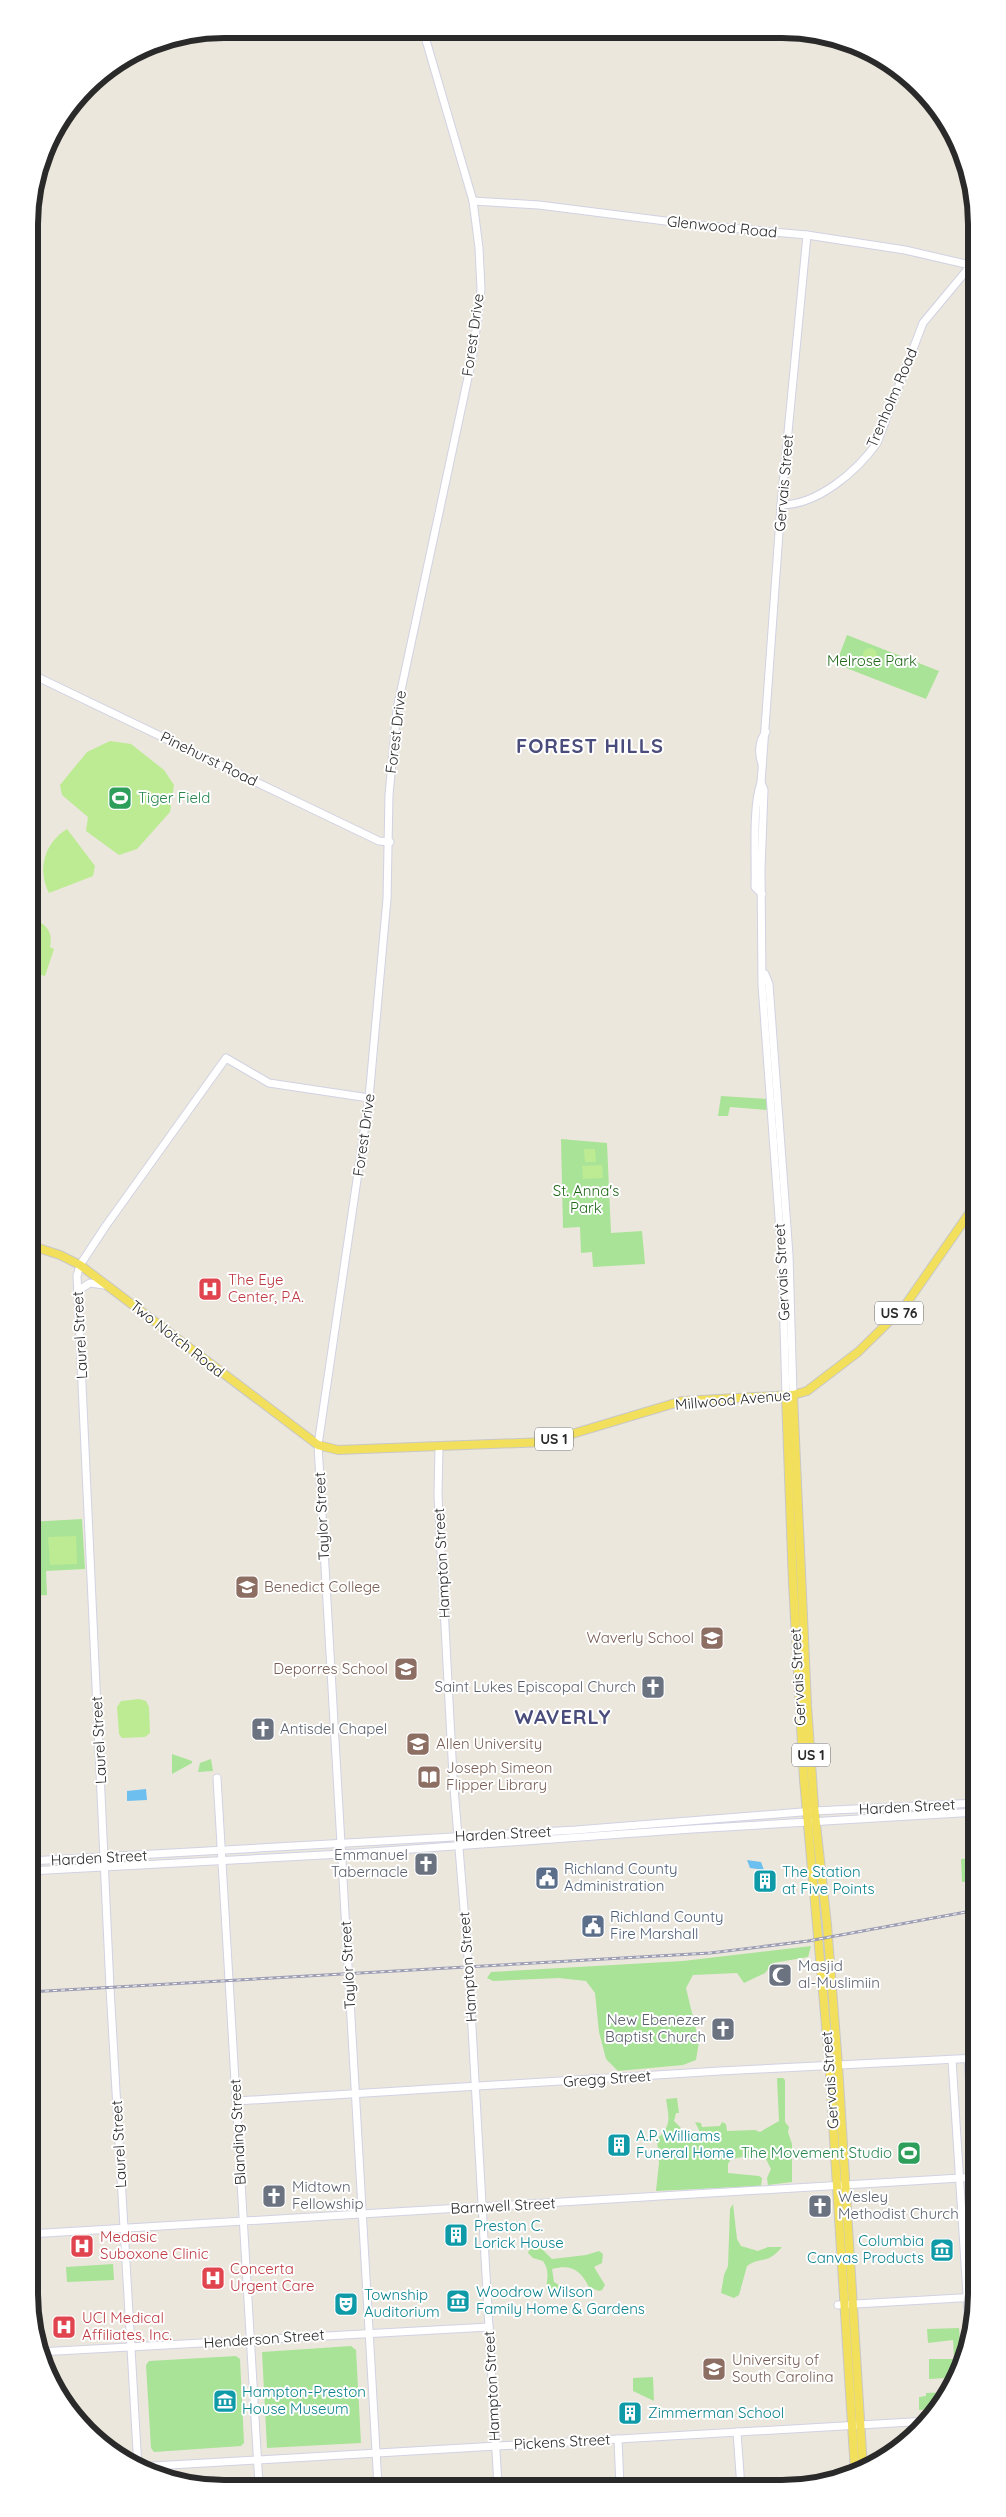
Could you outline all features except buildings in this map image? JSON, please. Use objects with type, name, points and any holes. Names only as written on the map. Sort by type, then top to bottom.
[{"type":"main road","name":"Millwood Avenue","points":[[318,1445],[338,1450],[545,1442],[682,1401],[790,1396],[807,1391],[858,1352],[904,1307],[968,1215]]},
{"type":"main road","name":"Two Notch Road","points":[[38,1248],[60,1254],[80,1265],[318,1445]]},
{"type":"main road","name":"Gervais Street","points":[[790,1396],[793,1583],[810,1811],[838,2065],[853,2304],[855,2464]]},
{"type":"main road","name":"Gervais Street","points":[[812,1821],[837,2186],[841,2305],[862,2461]]},
{"type":"street","name":"Forest Drive","points":[[318,1445],[369,1098],[387,899],[390,795],[397,709],[477,329],[480,281],[479,248],[473,200],[425,38]]},
{"type":"street","name":"Glenwood Road","points":[[473,200],[530,204],[697,225],[806,235],[905,250],[968,265]]},
{"type":"street","name":"Gervais Street","points":[[790,1396],[783,1268],[762,994],[764,971],[762,894],[764,790],[761,783],[781,506],[806,235]]},
{"type":"street","name":"Trenholm Road","points":[[781,506],[794,505],[843,480],[866,458],[877,442],[923,323],[968,267]]},
{"type":"street","name":"Pinehurst Road","points":[[38,677],[379,841],[390,842]]},
{"type":"street","name":"Laurel Street","points":[[137,2458],[104,1867],[77,1276],[80,1265],[226,1058],[270,1083],[369,1098]]},
{"type":"street","points":[[78,1294],[82,1288],[90,1283],[110,1287]]},
{"type":"street","name":"Taylor Street","points":[[318,1445],[378,2480]]},
{"type":"street","name":"Hampton Street","points":[[438,1447],[438,1495],[498,2480]]},
{"type":"street","name":"Blanding Street","points":[[218,1778],[259,2480]]},
{"type":"street","name":"Harden Street","points":[[38,1861],[341,1845],[458,1836],[576,1830],[810,1811],[968,1803]]},
{"type":"street","name":"Harden Street","points":[[38,1871],[342,1854],[812,1821],[968,1812]]},
{"type":"street","name":"Gregg Street","points":[[236,2101],[968,2059]]},
{"type":"street","points":[[952,2060],[968,2309]]},
{"type":"street","name":"Barnwell Street","points":[[38,2233],[968,2178]]},
{"type":"street","points":[[964,2240],[968,2240]]},
{"type":"street","points":[[841,2305],[967,2298]]},
{"type":"street","name":"Henderson Street","points":[[47,2352],[369,2332],[489,2327]]},
{"type":"street","name":"Pickens Street","points":[[156,2467],[917,2422]]},
{"type":"street","points":[[738,2432],[741,2480]]},
{"type":"street","points":[[618,2439],[620,2480]]},
{"type":"green space","name":"Melrose Park","points":[[847,635],[939,671],[926,699],[836,664]]},
{"type":"green space","points":[[870,648],[875,650],[877,655],[875,660],[870,662],[865,660],[863,655],[865,650]]},
{"type":"green space","name":"Tiger Field","points":[[110,741],[131,744],[164,770],[174,785],[170,812],[137,849],[119,855],[86,831],[88,817],[62,795],[60,785],[87,752]]},
{"type":"green space","points":[[67,829],[95,866],[93,876],[49,893],[45,884],[43,866],[45,858],[53,842]]},
{"type":"green space","points":[[38,921],[49,931],[51,936],[50,947],[54,949],[45,976],[41,975],[38,981]]},
{"type":"green space","points":[[721,1096],[767,1099],[768,1110],[730,1107],[728,1116],[718,1116]]},
{"type":"green space","name":"St. Anna's Park","points":[[561,1139],[607,1143],[611,1233],[642,1231],[645,1264],[593,1267],[592,1252],[581,1253],[580,1227],[563,1228]]},
{"type":"green space","points":[[584,1149],[595,1149],[596,1162],[585,1162]]},
{"type":"green space","points":[[602,1165],[603,1178],[583,1179],[582,1166]]},
{"type":"green space","points":[[82,1519],[85,1569],[46,1571],[47,1595],[38,1596],[38,1521]]},
{"type":"green space","points":[[76,1536],[77,1564],[50,1565],[48,1537]]},
{"type":"green space","points":[[139,1699],[146,1701],[149,1707],[150,1733],[145,1737],[122,1738],[119,1734],[117,1707],[121,1701]]},
{"type":"green space","points":[[172,1754],[192,1761],[192,1763],[172,1774]]},
{"type":"green space","points":[[211,1759],[213,1771],[198,1772],[200,1763]]},
{"type":"green space","points":[[961,1859],[968,1859],[968,1882],[962,1882]]},
{"type":"green space","points":[[811,1946],[808,1957],[773,1963],[765,1973],[744,1983],[737,1973],[693,1975],[686,1988],[699,2042],[696,2060],[683,2065],[618,2071],[606,2059],[599,2032],[595,1993],[586,1981],[559,1978],[493,1981],[487,1978],[491,1972],[683,1961]]},
{"type":"green space","points":[[777,2078],[785,2080],[785,2122],[789,2127],[788,2132],[792,2144],[792,2182],[768,2185],[767,2178],[771,2169],[766,2159],[743,2157],[731,2159],[728,2164],[728,2173],[759,2176],[762,2178],[761,2186],[656,2191],[659,2163],[657,2139],[665,2130],[668,2121],[666,2099],[677,2098],[679,2113],[676,2113],[674,2121],[684,2131],[698,2133],[699,2130],[695,2122],[701,2123],[702,2127],[720,2126],[722,2122],[726,2124],[727,2131],[755,2130],[760,2132],[779,2121]]},
{"type":"green space","points":[[733,2204],[737,2239],[741,2246],[758,2251],[768,2247],[782,2247],[772,2256],[747,2266],[739,2295],[734,2298],[721,2293],[724,2275],[728,2266],[730,2209]]},
{"type":"green space","points":[[531,2245],[538,2245],[552,2259],[586,2255],[599,2251],[603,2254],[602,2263],[594,2267],[605,2285],[599,2291],[589,2287],[582,2276],[575,2270],[565,2267],[552,2269],[554,2282],[559,2285],[559,2289],[553,2294],[546,2290],[547,2271],[543,2261],[533,2258],[528,2253]]},
{"type":"green space","points":[[113,2264],[114,2280],[67,2282],[66,2267]]},
{"type":"green space","points":[[959,2328],[960,2347],[947,2378],[929,2379],[929,2359],[954,2359],[953,2340],[928,2343],[927,2329]]},
{"type":"green space","points":[[351,2346],[356,2350],[361,2443],[267,2448],[262,2352]]},
{"type":"green space","points":[[236,2356],[240,2359],[244,2443],[241,2446],[154,2452],[151,2448],[146,2365],[149,2361]]},
{"type":"green space","points":[[653,2377],[654,2401],[633,2391],[633,2378]]},
{"type":"green space","points":[[940,2392],[928,2410],[919,2410],[919,2397],[926,2396],[926,2393]]},
{"type":"water","points":[[146,1789],[147,1800],[127,1801],[127,1791]]},
{"type":"water","points":[[747,1860],[761,1862],[764,1870],[750,1868]]},
{"type":"railway","points":[[38,1991],[710,1953],[808,1941],[968,1912]]},
{"type":"place","name":"Tiger Field","points":[[120,798]]},
{"type":"place","name":"The Eye Center, P.A.","points":[[210,1289]]},
{"type":"place","name":"Benedict College","points":[[247,1587]]},
{"type":"place","name":"Waverly School","points":[[712,1638]]},
{"type":"place","name":"Deporres School","points":[[406,1669]]},
{"type":"place","name":"Saint Lukes Episcopal Church","points":[[653,1687]]},
{"type":"place","name":"Antisdel Chapel","points":[[263,1729]]},
{"type":"place","name":"Allen University","points":[[418,1744]]},
{"type":"place","name":"Joseph Simeon Flipper Library","points":[[429,1777]]},
{"type":"place","name":"Emmanuel Tabernacle","points":[[426,1864]]},
{"type":"place","name":"Richland County Administration","points":[[547,1878]]},
{"type":"place","name":"The Station at Five Points","points":[[765,1881]]},
{"type":"place","name":"Richland County Fire Marshall","points":[[593,1926]]},
{"type":"place","name":"Masjid al-Muslimiin","points":[[780,1975]]},
{"type":"place","name":"New Ebenezer Baptist Church","points":[[723,2029]]},
{"type":"place","name":"A.P. Williams Funeral Home","points":[[619,2145]]},
{"type":"place","name":"The Movement Studio","points":[[909,2153]]},
{"type":"place","name":"Midtown Fellowship","points":[[274,2196]]},
{"type":"place","name":"Wesley Methodist Church","points":[[820,2206]]},
{"type":"place","name":"Preston C. Lorick House","points":[[456,2235]]},
{"type":"place","name":"Medasic Suboxone Clinic","points":[[82,2246]]},
{"type":"place","name":"Columbia Canvas Products","points":[[942,2250]]},
{"type":"place","name":"Concerta Urgent Care","points":[[213,2278]]},
{"type":"place","name":"Woodrow Wilson Family Home & Gardens","points":[[458,2301]]},
{"type":"place","name":"Township Auditorium","points":[[346,2304]]},
{"type":"place","name":"UCI Medical Affiliates, Inc.","points":[[64,2327]]},
{"type":"place","name":"University of South Carolina","points":[[714,2369]]},
{"type":"place","name":"Hampton-Preston House Museum","points":[[225,2401]]},
{"type":"place","name":"Zimmerman School","points":[[630,2413]]},
{"type":"district","name":"FOREST HILLS","points":[[590,746]]},
{"type":"district","name":"WAVERLY","points":[[563,1717]]}]
